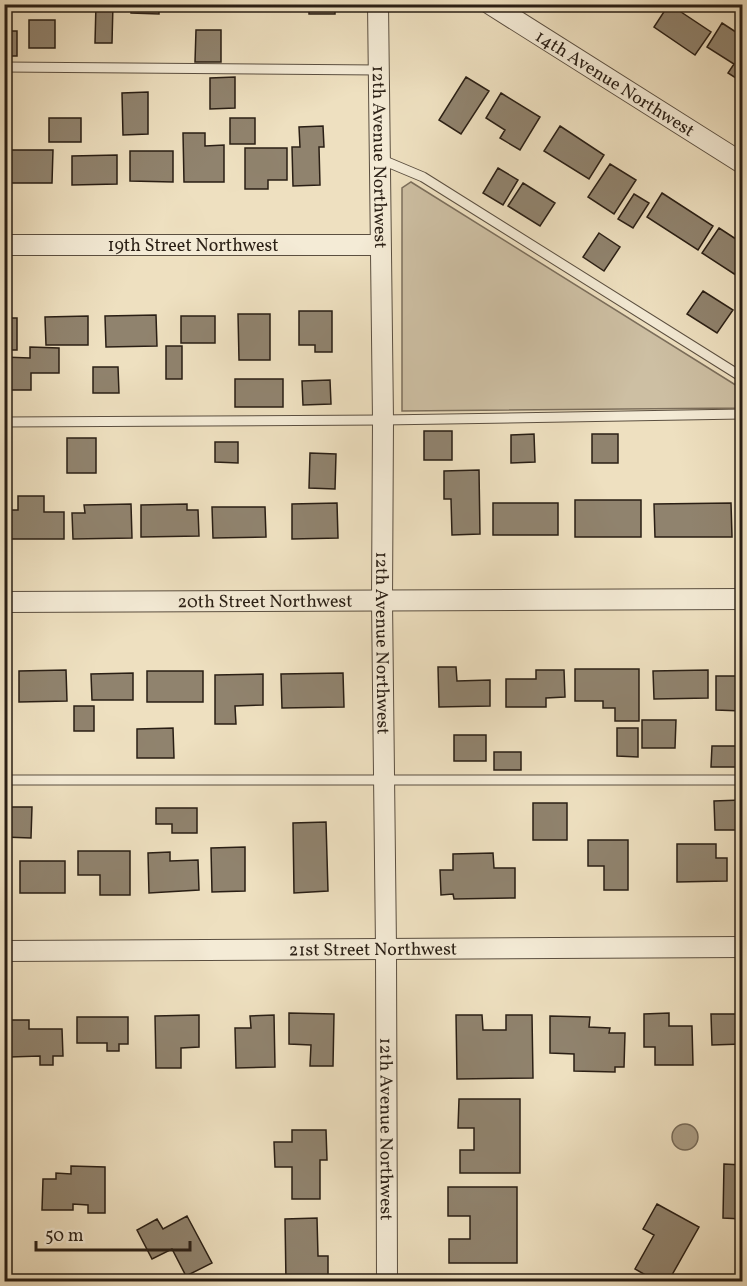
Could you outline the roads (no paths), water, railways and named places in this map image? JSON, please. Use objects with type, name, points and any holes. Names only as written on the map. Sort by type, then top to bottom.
[{"type":"street","name":"12th Avenue Northwest","points":[[378,4],[383,420],[382,601],[387,1281]]},
{"type":"street","name":"14th Avenue Northwest","points":[[490,4],[742,163]]},
{"type":"street","name":"19th Street Northwest","points":[[4,245],[380,245]]},
{"type":"street","name":"20th Street Northwest","points":[[4,602],[742,599]]},
{"type":"street","name":"21st Street Northwest","points":[[4,951],[742,947]]},
{"type":"lane","points":[[4,67],[378,70]]},
{"type":"lane","points":[[379,159],[423,177],[742,377]]},
{"type":"lane","points":[[4,422],[383,420],[742,414]]},
{"type":"lane","points":[[4,780],[742,780]]}]
